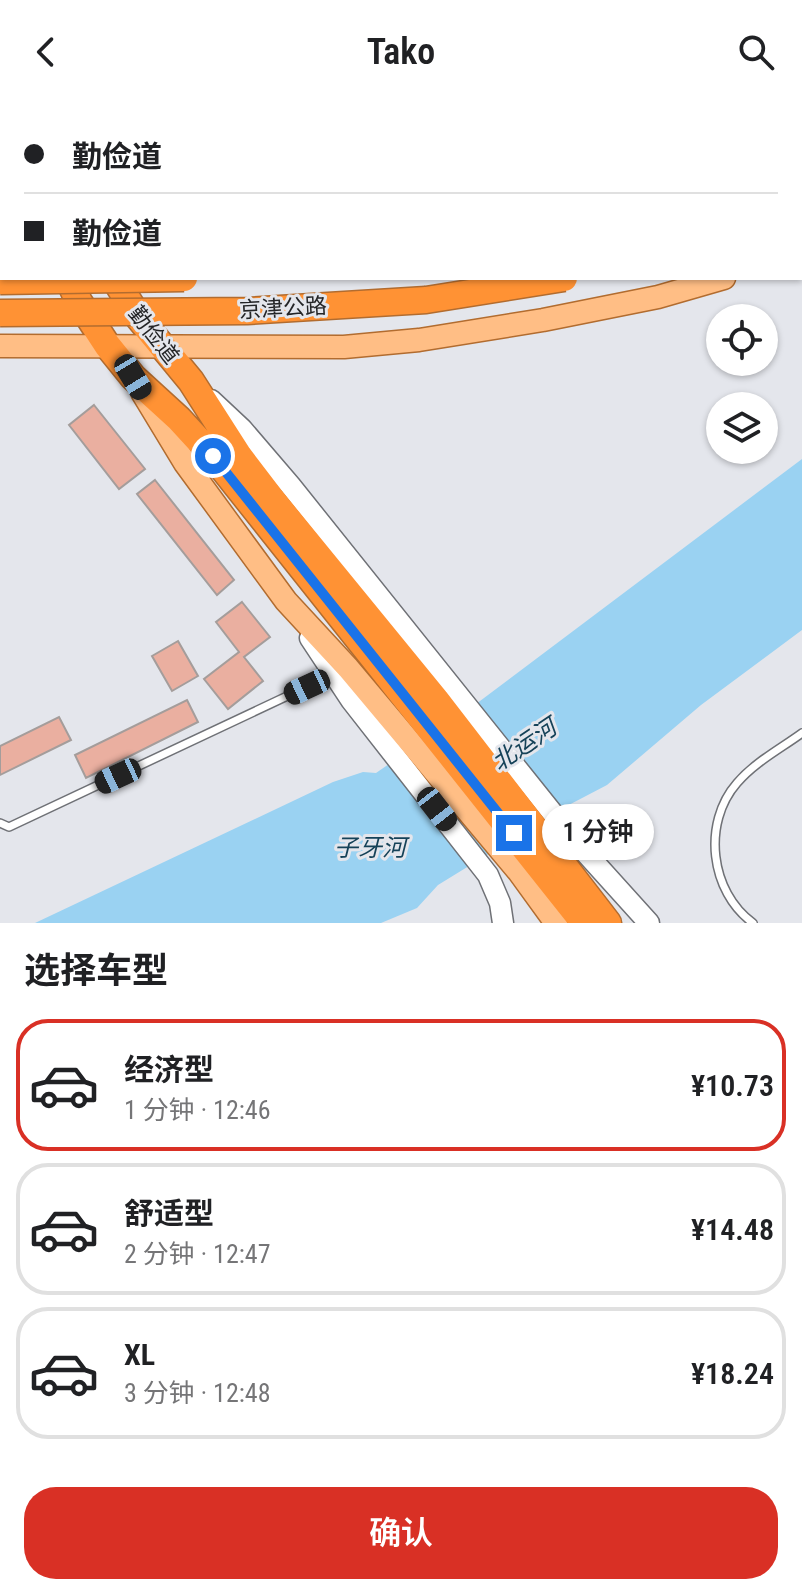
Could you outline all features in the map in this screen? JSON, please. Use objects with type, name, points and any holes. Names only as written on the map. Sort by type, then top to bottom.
[{"type":"highway","points":[[0,281],[61,280]]},
{"type":"highway","name":"勤俭道","points":[[115,280],[160,346],[191,381],[239,456],[271,498],[437,701],[608,923]]},
{"type":"highway","name":"京津公路","points":[[0,313],[247,311],[411,301],[551,280]]},
{"type":"highway","name":"勤俭道","points":[[73,282],[107,345],[133,377],[179,419],[437,701],[584,923]]},
{"type":"main road","points":[[0,346],[344,347],[419,340],[543,320],[658,297],[717,280]]},
{"type":"main road","points":[[0,346],[33,334],[58,318],[73,282]]},
{"type":"main road","points":[[133,377],[185,463],[286,601],[390,735],[519,872],[556,923]]},
{"type":"street","points":[[437,701],[575,841],[649,923]]},
{"type":"street","points":[[390,735],[488,875],[500,903],[503,923]]},
{"type":"lane","points":[[0,823],[9,827],[341,671]]},
{"type":"lane","points":[[753,923],[735,906],[724,887],[714,848],[716,827],[723,804],[734,786],[750,769],[802,733]]},
{"type":"water","name":"子牙河","points":[[802,459],[802,630],[701,705],[607,785],[563,808],[438,885],[417,908],[381,923],[35,923],[333,782],[363,772],[376,773],[480,701]]},
{"type":"building","points":[[94,405],[145,469],[119,489],[69,425]]},
{"type":"building","points":[[155,480],[234,580],[217,595],[137,494]]},
{"type":"building","points":[[242,602],[270,637],[244,657],[263,681],[228,709],[204,679],[239,652],[216,622]]},
{"type":"building","points":[[178,641],[198,676],[172,691],[152,656]]},
{"type":"building","points":[[187,700],[198,722],[86,778],[75,755]]},
{"type":"building","points":[[59,717],[71,740],[0,775],[0,746]]},
{"type":"route","points":[[213,456],[514,833]]},
{"type":"water label","name":"北运河","points":[[524,745]]}]
